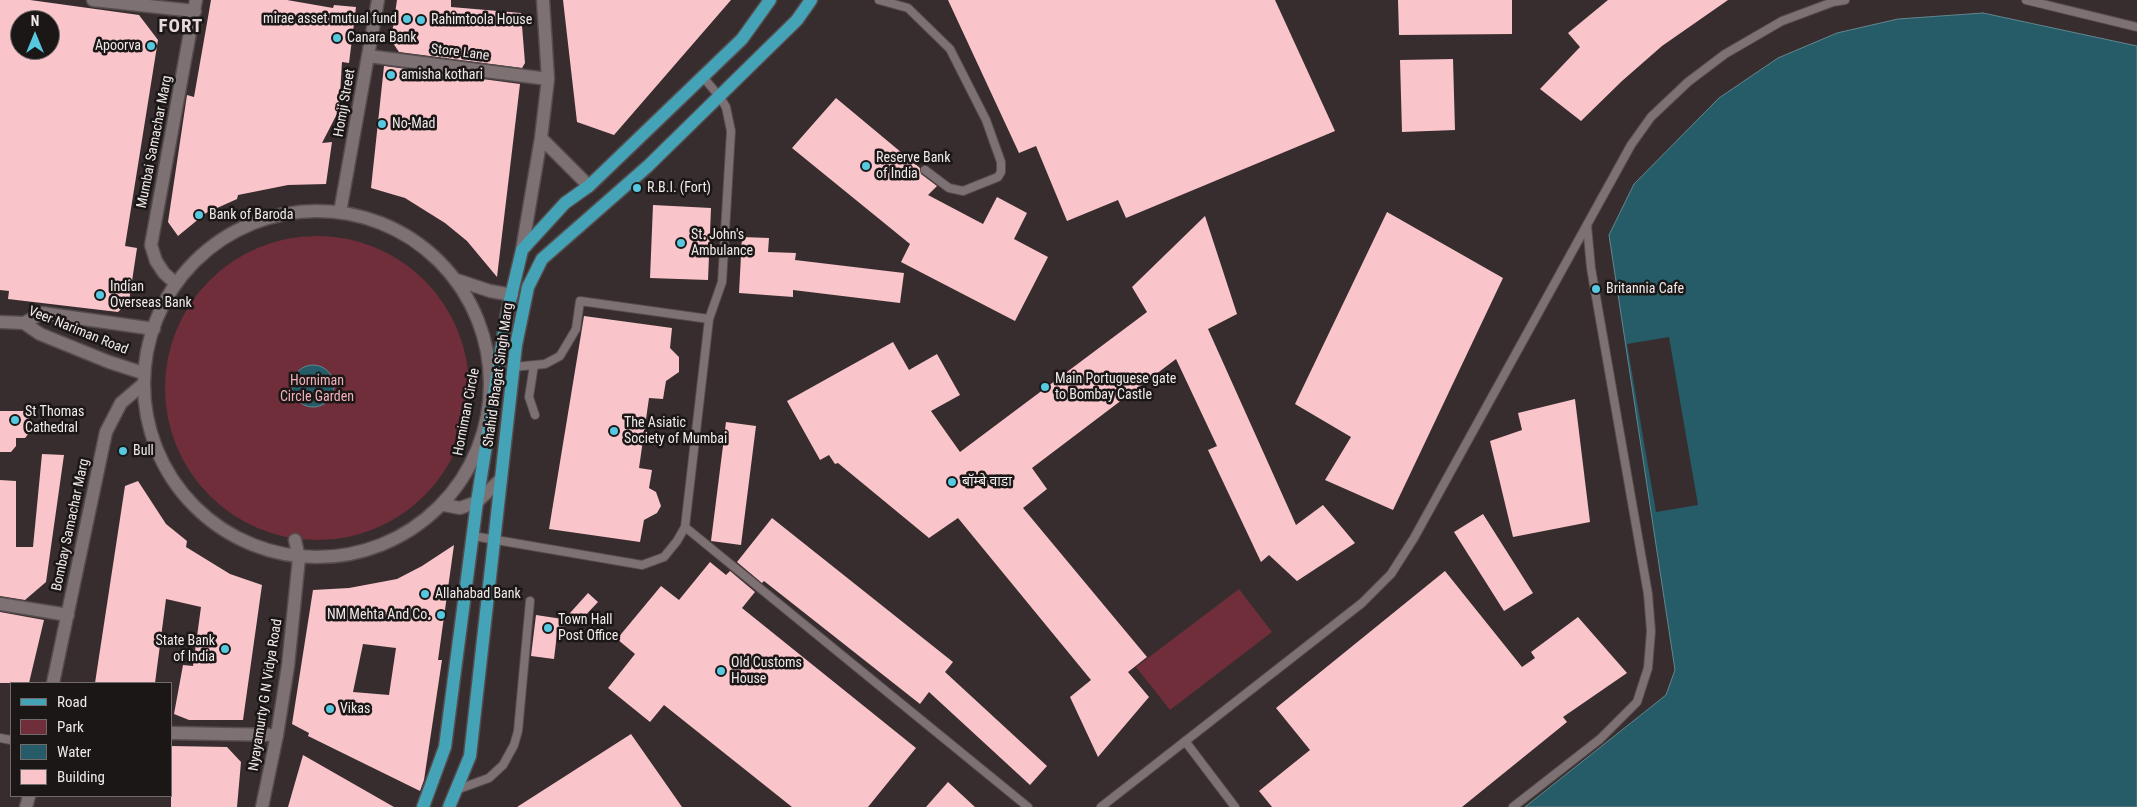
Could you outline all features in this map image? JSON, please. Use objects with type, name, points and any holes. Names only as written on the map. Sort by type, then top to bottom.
[{"type":"main road","name":"Shahid Bhagat Singh Marg","points":[[424,807],[445,747],[477,502],[512,295],[522,250],[565,203],[589,186],[742,39],[770,0]]},
{"type":"main road","name":"Shahid Bhagat Singh Marg","points":[[449,807],[470,756],[513,367],[525,296],[532,277],[542,259],[648,166],[798,20],[812,0]]},
{"type":"main road","points":[[517,272],[532,277]]},
{"type":"street","points":[[94,0],[195,5]]},
{"type":"street","name":"Homji Street","points":[[340,212],[378,0]]},
{"type":"street","points":[[522,250],[541,138],[548,79],[543,0]]},
{"type":"street","name":"Mumbai Samachar Marg","points":[[175,283],[164,273],[156,260],[151,245],[195,5]]},
{"type":"street","name":"Store Lane","points":[[368,56],[548,79]]},
{"type":"street","points":[[541,138],[589,186]]},
{"type":"street","name":"Horniman Circle","points":[[302,211],[340,212],[385,224],[425,247],[457,280],[480,320],[491,364],[485,410],[474,461],[444,505],[402,537],[352,555],[299,558],[257,548],[220,529],[187,501],[163,467],[147,428],[142,379],[158,311],[175,283],[200,255],[231,233],[265,218],[302,211]]},
{"type":"street","points":[[457,280],[490,291],[512,295]]},
{"type":"street","points":[[24,323],[42,313],[154,329]]},
{"type":"street","name":"Veer Nariman Road","points":[[0,322],[24,323],[40,334],[142,379]]},
{"type":"street","name":"Bombay Samachar Marg","points":[[53,682],[106,432],[121,402],[142,379]]},
{"type":"street","points":[[444,505],[460,508],[477,502],[501,479]]},
{"type":"street","name":"Nyayamurty G N Vidya Road","points":[[262,807],[277,735],[288,666],[299,558],[295,540]]},
{"type":"street","points":[[0,604],[68,615]]},
{"type":"street","points":[[172,733],[277,735]]},
{"type":"lane","points":[[879,0],[908,8],[950,49],[986,120],[1001,162],[1001,172],[998,177],[964,191],[949,188],[925,170]]},
{"type":"lane","points":[[1101,807],[1362,603],[1391,574],[1414,538],[1631,146],[1651,117],[1688,82],[1725,54],[1782,21],[1833,2],[1845,0]]},
{"type":"lane","points":[[2026,0],[2137,26]]},
{"type":"lane","points":[[473,536],[642,565],[664,557],[685,527],[709,319],[722,282],[731,132],[726,107],[703,77]]},
{"type":"lane","points":[[1513,807],[1600,739],[1637,702],[1648,668],[1651,631],[1648,594],[1591,268],[1587,225]]},
{"type":"lane","points":[[513,367],[545,364],[560,356],[576,329],[580,301],[709,319]]},
{"type":"lane","points":[[534,365],[529,398],[535,415]]},
{"type":"lane","points":[[685,527],[1028,807]]},
{"type":"lane","points":[[456,790],[489,778],[503,766],[514,745],[518,731],[530,601]]},
{"type":"lane","points":[[1186,741],[1236,807]]},
{"type":"green space","name":"Horniman Circle Garden","points":[[302,236],[332,236],[361,242],[389,254],[414,270],[435,291],[451,316],[463,344],[469,373],[469,403],[458,446],[444,473],[425,496],[402,515],[375,529],[332,540],[302,540],[273,534],[245,522],[220,506],[199,485],[183,460],[171,432],[165,403],[165,373],[171,344],[183,316],[199,291],[220,270],[245,254],[273,242]]},
{"type":"green space","points":[[1239,589],[1272,632],[1170,710],[1136,667]]},
{"type":"water","points":[[1983,13],[2137,46],[2137,807],[1525,807],[1666,695],[1675,670],[1609,235],[1634,184],[1719,98],[1778,58],[1837,33],[1898,19]]},
{"type":"water","points":[[313,365],[328,371],[334,386],[328,401],[313,407],[298,401],[292,386],[298,371]]},
{"type":"pier","points":[[1669,337],[1698,505],[1656,512],[1627,344]]},
{"type":"building","points":[[0,0],[30,0],[139,15],[158,40],[125,246],[137,248],[129,301],[118,312],[8,299],[9,291],[0,290]]},
{"type":"building","points":[[211,0],[287,0],[333,8],[334,5],[356,7],[349,63],[342,62],[339,110],[322,143],[332,142],[326,184],[288,185],[238,195],[237,199],[206,213],[178,236],[168,222],[187,95],[194,97]]},
{"type":"building","points":[[397,0],[451,0],[451,7],[521,13],[525,63],[522,68],[399,52],[391,40]]},
{"type":"building","points":[[563,0],[731,0],[614,135],[577,122]]},
{"type":"building","points":[[948,0],[1275,0],[1335,131],[1126,218],[1118,200],[1067,221],[1036,146],[1019,153]]},
{"type":"building","points":[[1398,0],[1512,0],[1512,34],[1399,35]]},
{"type":"building","points":[[1608,0],[1728,0],[1662,46],[1581,121],[1540,89],[1580,47],[1568,33]]},
{"type":"building","points":[[1453,59],[1455,130],[1402,132],[1400,60]]},
{"type":"building","points":[[384,66],[520,84],[497,277],[467,241],[445,223],[405,198],[371,188]]},
{"type":"building","points":[[836,98],[920,168],[921,174],[937,186],[928,195],[983,224],[997,197],[1027,213],[1014,239],[1048,257],[1015,321],[901,262],[910,244],[792,148]]},
{"type":"building","name":"St. John's Ambulance","points":[[653,205],[711,208],[708,280],[650,278]]},
{"type":"building","points":[[1387,212],[1503,278],[1393,510],[1325,480],[1351,437],[1295,404]]},
{"type":"building","name":"बॉम्बे वाडा","points":[[1205,216],[1237,314],[1208,329],[1296,525],[1323,505],[1355,543],[1297,581],[1269,555],[1261,562],[1208,450],[1217,446],[1176,359],[1032,468],[1047,489],[1023,508],[1147,657],[1128,672],[1149,697],[1098,757],[1070,697],[1091,680],[958,518],[929,538],[838,463],[835,464],[829,455],[820,460],[787,401],[893,342],[909,370],[937,354],[960,395],[931,411],[960,452],[1147,312],[1132,287]]},
{"type":"building","points":[[742,237],[769,238],[768,252],[796,253],[795,260],[904,273],[900,303],[793,290],[793,297],[739,293]]},
{"type":"building","points":[[584,316],[672,328],[670,348],[679,357],[679,372],[666,381],[663,399],[649,398],[639,468],[652,470],[649,488],[656,492],[661,506],[657,513],[644,520],[640,542],[549,529]]},
{"type":"building","points":[[1575,399],[1590,522],[1513,537],[1490,441],[1522,430],[1518,413]]},
{"type":"building","name":"St Thomas Cathedral","points":[[0,411],[25,411],[32,424],[30,432],[25,438],[16,438],[16,446],[11,452],[0,452]]},
{"type":"building","points":[[726,422],[756,426],[741,545],[711,541]]},
{"type":"building","points":[[42,454],[64,455],[46,582],[25,600],[0,596],[0,480],[16,481],[16,547],[33,547]]},
{"type":"building","points":[[138,481],[166,524],[187,541],[186,547],[230,574],[262,585],[243,720],[189,720],[174,714],[183,665],[193,666],[201,607],[166,599],[155,682],[95,682],[125,486]]},
{"type":"building","points":[[1483,514],[1533,593],[1504,611],[1454,532]]},
{"type":"building","points":[[772,518],[953,662],[945,672],[1047,766],[1030,785],[929,692],[920,704],[764,581],[762,583],[737,562]]},
{"type":"building","points":[[454,545],[438,660],[442,660],[424,780],[420,791],[308,736],[309,733],[292,724],[313,590],[349,588],[397,579],[422,566]],"holes":[[[363,644],[396,648],[389,695],[353,692]]]},
{"type":"building","name":"Old Customs House","points":[[710,562],[726,575],[730,571],[755,592],[742,608],[916,748],[868,807],[792,807],[664,705],[650,722],[608,688],[635,654],[617,639],[661,586],[679,600]]},
{"type":"building","points":[[1445,571],[1522,667],[1535,658],[1531,652],[1578,617],[1627,673],[1563,717],[1567,722],[1462,807],[1272,807],[1259,791],[1310,750],[1276,708]]},
{"type":"building","points":[[588,593],[598,602],[580,621],[570,613]]},
{"type":"building","points":[[0,612],[44,620],[29,682],[0,683]]},
{"type":"building","points":[[536,615],[569,620],[557,634],[554,659],[531,656]]},
{"type":"building","points":[[631,734],[682,807],[517,807]]},
{"type":"building","points":[[172,746],[227,747],[241,762],[237,807],[171,807]]},
{"type":"building","points":[[303,755],[394,807],[288,807]]},
{"type":"building","points":[[948,782],[975,807],[926,807]]},
{"type":"place","name":"mirae asset mutual fund","points":[[407,19]]},
{"type":"place","name":"Rahimtoola House","points":[[421,20]]},
{"type":"place","name":"Canara Bank","points":[[337,38]]},
{"type":"place","name":"Apoorva","points":[[151,46]]},
{"type":"place","name":"amisha kothari","points":[[391,75]]},
{"type":"place","name":"No-Mad","points":[[382,124]]},
{"type":"place","name":"Reserve Bank of India","points":[[866,166]]},
{"type":"place","name":"R.B.I. (Fort)","points":[[637,188]]},
{"type":"place","name":"Bank of Baroda","points":[[199,215]]},
{"type":"place","name":"St. John's Ambulance","points":[[681,243]]},
{"type":"place","name":"Britannia Cafe","points":[[1596,289]]},
{"type":"place","name":"Indian Overseas Bank","points":[[100,295]]},
{"type":"place","name":"Main Portuguese gate to Bombay Castle","points":[[1045,387]]},
{"type":"place","name":"St Thomas Cathedral","points":[[15,420]]},
{"type":"place","name":"The Asiatic Society of Mumbai","points":[[614,431]]},
{"type":"place","name":"Bull","points":[[123,451]]},
{"type":"place","name":"बॉम्बे वाडा","points":[[952,482]]},
{"type":"place","name":"Allahabad Bank","points":[[425,594]]},
{"type":"place","name":"NM Mehta And Co.","points":[[441,615]]},
{"type":"place","name":"Town Hall Post Office","points":[[548,628]]},
{"type":"place","name":"State Bank of India","points":[[225,649]]},
{"type":"place","name":"Old Customs House","points":[[721,671]]},
{"type":"place","name":"Vikas","points":[[330,709]]},
{"type":"district","name":"FORT","points":[[181,27]]}]
